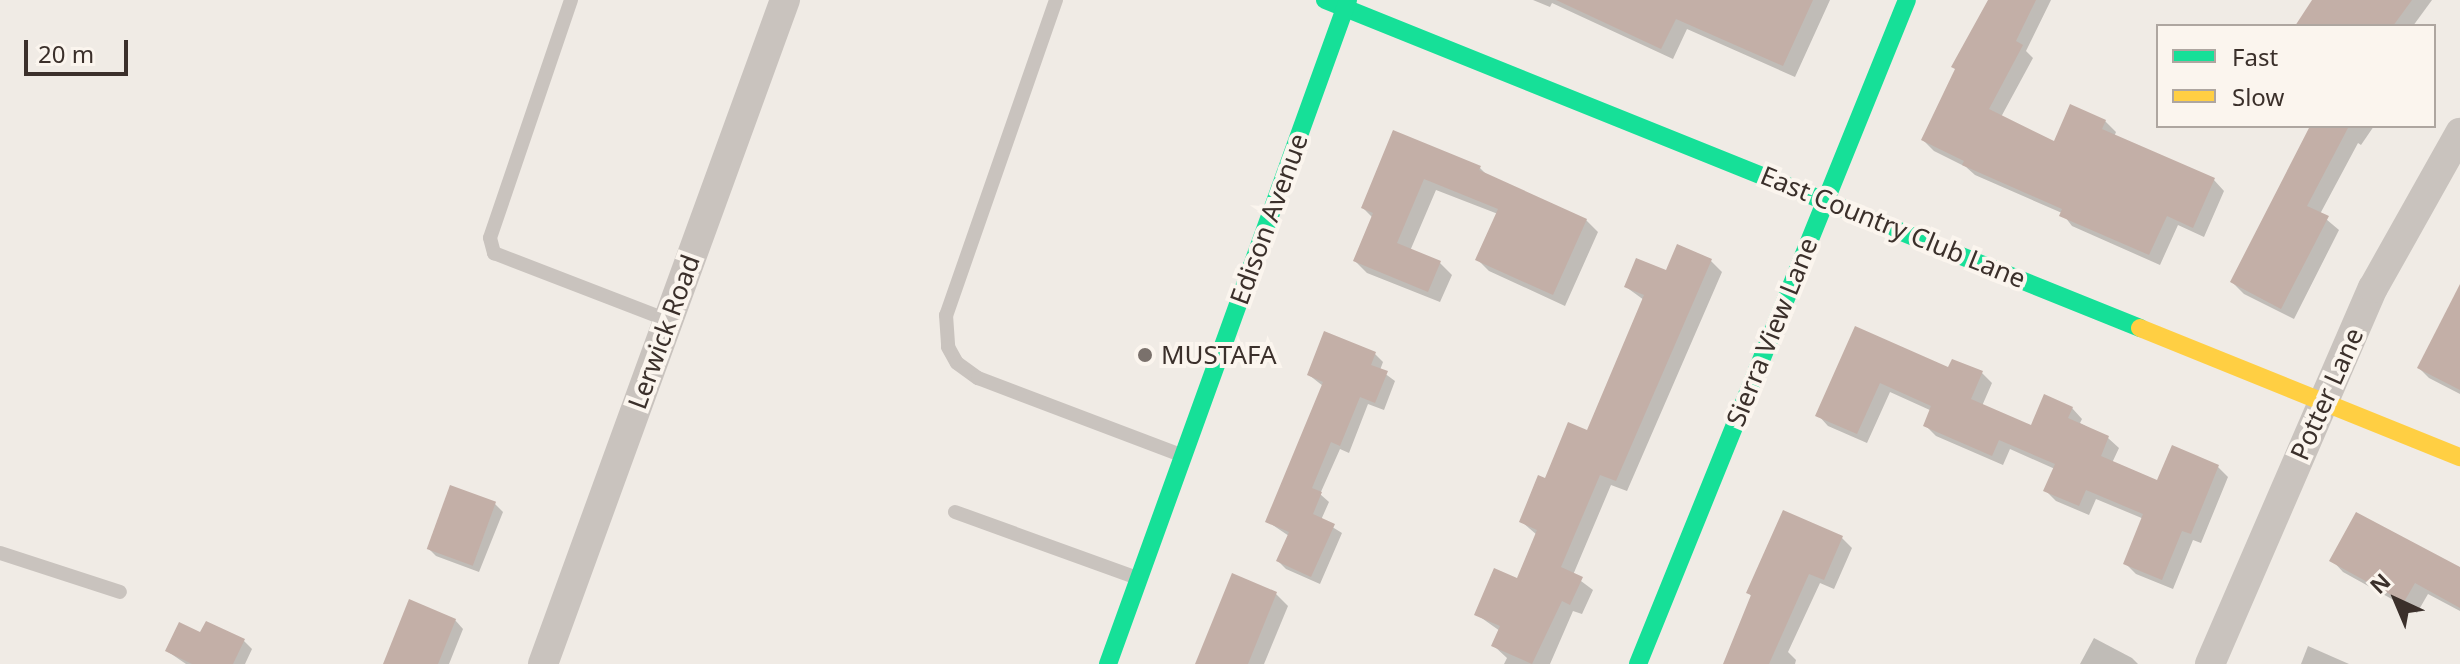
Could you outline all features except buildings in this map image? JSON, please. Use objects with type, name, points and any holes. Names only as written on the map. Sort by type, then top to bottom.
[{"type":"street","name":"Lerwick Road","points":[[543,664],[785,0]]},
{"type":"street","name":"East Country Club Lane","points":[[1325,0],[1346,4],[2324,399],[2460,457]]},
{"type":"street","name":"Sierra View Lane","points":[[1638,664],[1907,0]]},
{"type":"street","name":"Edison Avenue","points":[[1108,664],[1346,4]]},
{"type":"street","name":"Potter Lane","points":[[2210,664],[2373,288],[2460,133]]},
{"type":"lane","points":[[571,0],[490,238],[494,253],[668,320]]},
{"type":"lane","points":[[1056,0],[946,315],[948,347],[957,363],[978,378],[1185,457]]},
{"type":"lane","points":[[955,512],[1140,579]]},
{"type":"lane","points":[[0,553],[120,592]]},
{"type":"traffic: fast","points":[[1325,0],[2140,328]]},
{"type":"traffic: fast","points":[[1108,664],[1348,0]]},
{"type":"traffic: fast","points":[[1638,664],[1907,0]]},
{"type":"traffic: slow","points":[[2140,328],[2460,457]]},
{"type":"place","name":"MUSTAFA","points":[[1145,355]]}]
